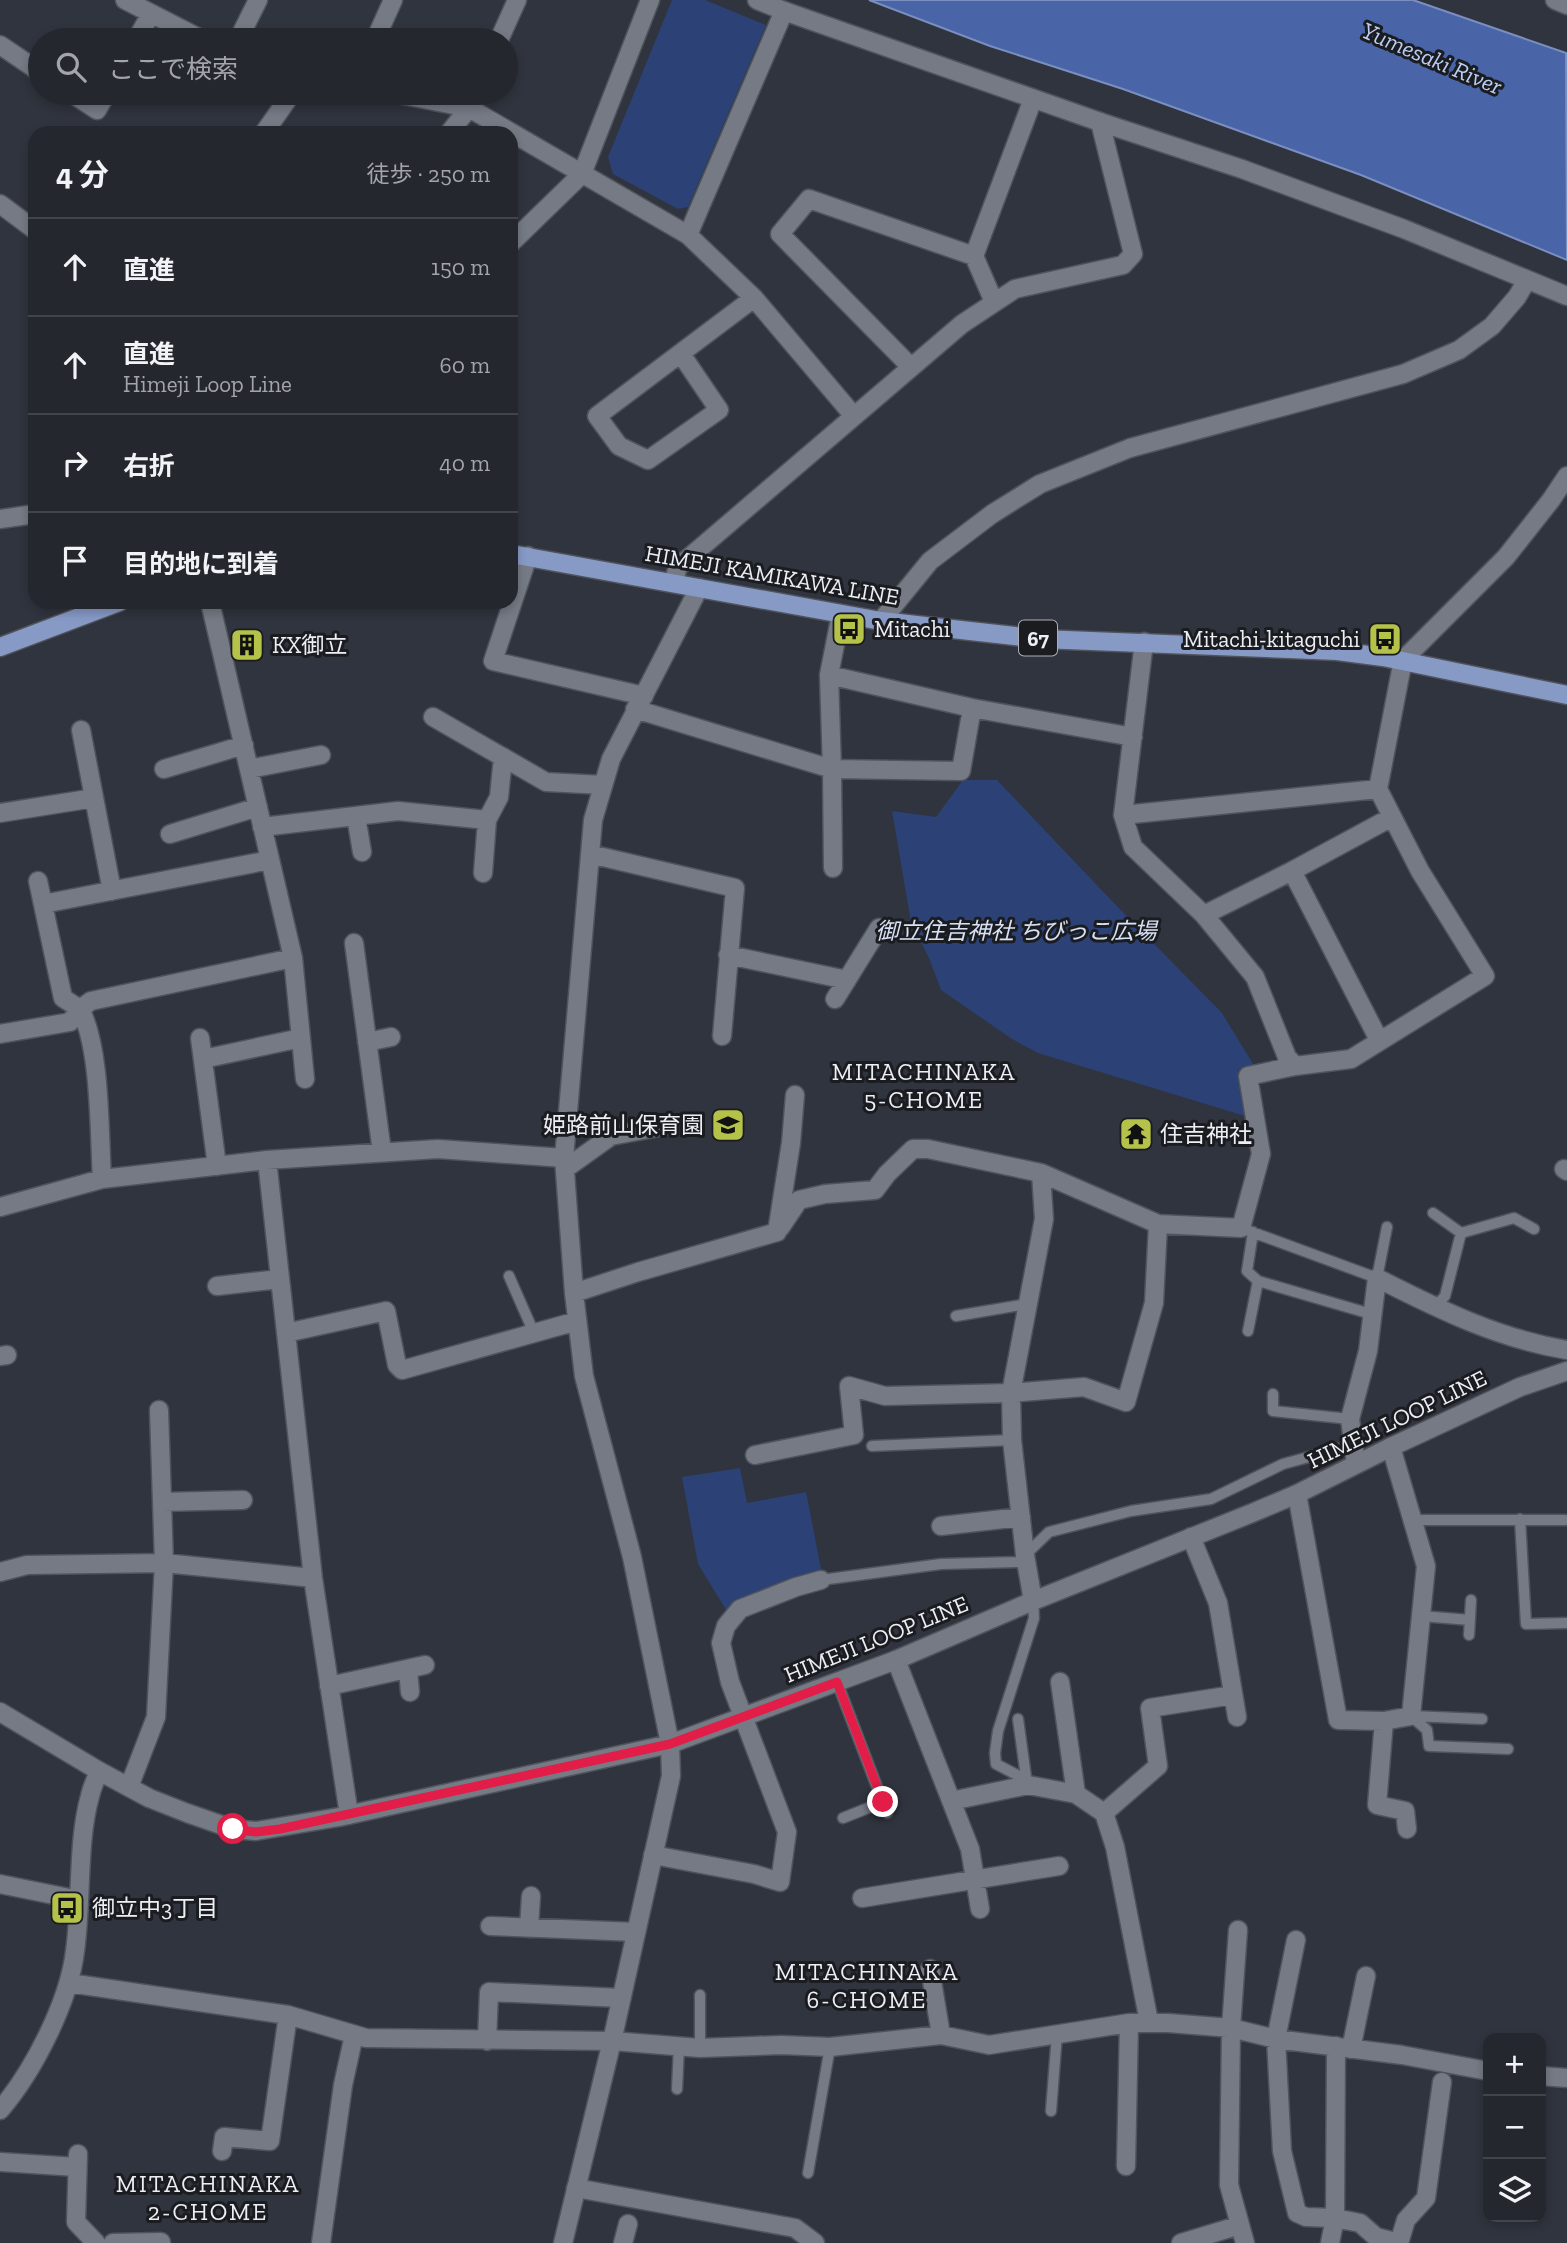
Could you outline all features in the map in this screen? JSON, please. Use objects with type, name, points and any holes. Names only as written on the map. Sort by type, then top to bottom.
[{"type":"main road","name":"HIMEJI KAMIKAWA LINE","points":[[519,555],[881,621],[1041,639],[1336,651],[1403,660],[1567,695]]},
{"type":"main road","points":[[0,647],[100,609]]},
{"type":"street","points":[[125,0],[180,28]]},
{"type":"street","points":[[244,28],[258,0]]},
{"type":"street","points":[[380,28],[393,0]]},
{"type":"street","points":[[504,28],[516,0]]},
{"type":"street","points":[[518,236],[582,174],[650,0]]},
{"type":"street","points":[[757,0],[784,12],[1033,99],[1267,178],[1404,229],[1567,296]]},
{"type":"street","points":[[1555,0],[1567,5]]},
{"type":"street","points":[[688,235],[784,12]]},
{"type":"street","points":[[143,28],[151,13]]},
{"type":"street","points":[[0,44],[28,64]]},
{"type":"street","points":[[994,302],[974,256],[1033,99]]},
{"type":"street","points":[[269,126],[284,105]]},
{"type":"street","points":[[454,126],[469,105]]},
{"type":"street","points":[[479,105],[511,126]]},
{"type":"street","points":[[673,583],[678,567],[961,324],[1015,289],[1123,265],[1133,254],[1100,122]]},
{"type":"street","points":[[518,131],[582,174],[688,235],[754,298],[853,415]]},
{"type":"street","points":[[911,367],[780,234],[809,200],[974,256]]},
{"type":"street","points":[[0,204],[28,225]]},
{"type":"street","points":[[881,621],[930,561],[992,514],[1040,484],[1129,448],[1403,374],[1459,350],[1492,326],[1517,297],[1527,280]]},
{"type":"street","points":[[681,354],[719,410],[648,460],[619,446],[597,416],[754,298]]},
{"type":"street","points":[[574,1293],[777,1232],[799,1200],[825,1194],[875,1190],[913,1149],[928,1149],[1041,1173],[1158,1224],[1247,1230],[1261,1154],[1248,1076],[1295,1066],[1351,1059],[1485,976],[1420,871],[1378,789],[1403,660],[1506,557],[1567,477]]},
{"type":"street","points":[[0,519],[28,515]]},
{"type":"street","points":[[563,2243],[612,2041],[671,1776],[670,1744],[632,1557],[584,1376],[574,1293],[564,1163],[593,820],[611,759],[699,588]]},
{"type":"street","points":[[213,609],[293,958],[305,1079]]},
{"type":"street","points":[[506,609],[494,661],[639,703],[832,769],[961,771],[972,708]]},
{"type":"street","points":[[833,868],[829,675],[841,614]]},
{"type":"street","points":[[1144,642],[1123,815],[1133,848],[1204,915],[1255,977],[1287,1057],[1295,1066]]},
{"type":"street","points":[[829,675],[972,708],[1133,737]]},
{"type":"street","points":[[433,717],[546,782],[603,785]]},
{"type":"street","points":[[81,730],[112,891]]},
{"type":"street","points":[[164,769],[244,745]]},
{"type":"street","points":[[249,769],[321,755]]},
{"type":"street","points":[[483,873],[487,820],[499,797],[503,757]]},
{"type":"street","points":[[1123,815],[1378,789]]},
{"type":"street","points":[[0,813],[94,798]]},
{"type":"street","points":[[170,834],[258,807]]},
{"type":"street","points":[[262,827],[398,811],[487,820]]},
{"type":"street","points":[[356,816],[362,852]]},
{"type":"street","points":[[1204,915],[1392,817]]},
{"type":"street","points":[[590,854],[735,888],[722,1036]]},
{"type":"street","points":[[43,904],[270,860]]},
{"type":"street","points":[[1292,871],[1380,1041]]},
{"type":"street","points":[[38,881],[63,998],[80,1009],[87,1022],[95,1070],[102,1179]]},
{"type":"street","points":[[835,999],[879,928]]},
{"type":"street","points":[[354,943],[382,1152]]},
{"type":"street","points":[[728,956],[847,980]]},
{"type":"street","points":[[0,1034],[70,1022],[80,1009],[91,1001],[293,958]]},
{"type":"street","points":[[367,1042],[391,1037]]},
{"type":"street","points":[[200,1038],[217,1166]]},
{"type":"street","points":[[203,1059],[301,1038]]},
{"type":"street","points":[[777,1232],[791,1143],[795,1096]]},
{"type":"street","points":[[0,1207],[102,1179],[267,1160],[438,1149],[564,1163],[611,1136],[664,1126]]},
{"type":"street","points":[[267,1160],[313,1578],[349,1815]]},
{"type":"street","points":[[1033,1601],[1012,1440],[1011,1393],[1044,1219],[1041,1173]]},
{"type":"street","points":[[755,1455],[854,1435],[849,1386],[885,1396],[1011,1393],[1084,1387],[1126,1402],[1154,1303],[1158,1224]]},
{"type":"street","points":[[1356,1464],[1350,1419],[1368,1351],[1377,1278],[1468,1322],[1532,1344],[1567,1350]]},
{"type":"street","points":[[217,1286],[280,1279]]},
{"type":"street","points":[[286,1333],[386,1311],[397,1365],[402,1370],[577,1321]]},
{"type":"street","name":"HIMEJI LOOP LINE","points":[[0,1712],[129,1787],[187,1814],[233,1829],[256,1832],[349,1815],[670,1744],[896,1660],[1033,1601],[1297,1494],[1520,1387],[1567,1371]]},
{"type":"street","points":[[129,1787],[156,1717],[164,1563],[159,1410]]},
{"type":"street","points":[[1297,1494],[1338,1720],[1384,1721],[1411,1716],[1426,1566],[1391,1447]]},
{"type":"street","points":[[162,1502],[243,1500]]},
{"type":"street","points":[[941,1527],[1021,1517]]},
{"type":"street","points":[[1191,1537],[1219,1604],[1237,1717]]},
{"type":"street","points":[[0,1572],[27,1565],[164,1563],[313,1578]]},
{"type":"street","points":[[653,1855],[754,1874],[780,1882],[787,1832],[730,1682],[721,1643],[726,1626],[740,1609],[821,1580]]},
{"type":"street","points":[[896,1660],[970,1849],[980,1909]]},
{"type":"street","points":[[329,1686],[416,1667],[410,1692]]},
{"type":"street","points":[[1060,1682],[1076,1794]]},
{"type":"street","points":[[1104,1813],[1158,1766],[1150,1708],[1233,1695]]},
{"type":"street","points":[[1384,1721],[1377,1805],[1405,1811],[1407,1829]]},
{"type":"street","points":[[0,2110],[25,2076],[69,1983],[75,1952],[85,1822],[99,1770]]},
{"type":"street","points":[[951,1801],[1028,1784],[1076,1794],[1104,1813],[1115,1847],[1149,2022]]},
{"type":"street","points":[[862,1898],[1059,1866]]},
{"type":"street","points":[[0,1884],[79,1900]]},
{"type":"street","points":[[529,1928],[531,1896]]},
{"type":"street","points":[[490,1926],[636,1932]]},
{"type":"street","points":[[1238,1930],[1231,2028],[1229,2185],[1245,2243]]},
{"type":"street","points":[[1296,1940],[1276,2039],[1282,2151],[1297,2213],[1306,2217],[1335,2218],[1360,2223],[1376,2237],[1399,2243],[1406,2220],[1426,2198],[1442,2082]]},
{"type":"street","points":[[930,1969],[941,2035]]},
{"type":"street","points":[[1330,2243],[1335,2218],[1343,2048],[1366,1976]]},
{"type":"street","points":[[69,1983],[288,2015],[366,2038],[612,2041],[700,2048],[830,2047],[941,2035],[989,2045],[1149,2022],[1231,2028],[1276,2039],[1483,2070]]},
{"type":"street","points":[[487,2041],[489,1993],[621,1998]]},
{"type":"street","points":[[222,2151],[224,2137],[270,2141],[288,2015]]},
{"type":"street","points":[[1126,2166],[1129,2024]]},
{"type":"street","points":[[321,2243],[343,2085],[354,2035]]},
{"type":"street","points":[[1546,2076],[1567,2078]]},
{"type":"street","points":[[0,2162],[78,2161],[76,2222],[96,2243]]},
{"type":"street","points":[[576,2188],[795,2228],[815,2243]]},
{"type":"street","points":[[623,2243],[628,2224]]},
{"type":"street","points":[[1181,2243],[1240,2225]]},
{"type":"street","points":[[113,2243],[160,2242]]},
{"type":"lane","points":[[1433,1213],[1461,1233]]},
{"type":"lane","points":[[1461,1233],[1514,1218],[1534,1229]]},
{"type":"lane","points":[[1371,1314],[1258,1281],[1247,1271],[1247,1230],[1377,1278],[1387,1227]]},
{"type":"lane","points":[[1434,1307],[1444,1296],[1461,1233]]},
{"type":"lane","points":[[509,1276],[534,1333]]},
{"type":"lane","points":[[1248,1331],[1258,1281]]},
{"type":"lane","points":[[956,1316],[1027,1304]]},
{"type":"lane","points":[[1273,1394],[1273,1411],[1350,1419]]},
{"type":"lane","points":[[872,1446],[1012,1440]]},
{"type":"lane","points":[[821,1580],[941,1564],[1018,1562],[1049,1532],[1131,1511],[1211,1499],[1283,1464],[1353,1445]]},
{"type":"lane","points":[[1413,1520],[1565,1520]]},
{"type":"lane","points":[[1520,1520],[1526,1624],[1567,1623]]},
{"type":"lane","points":[[1469,1636],[1471,1600]]},
{"type":"lane","points":[[1028,1784],[996,1764],[995,1753],[998,1731],[1034,1618],[1033,1601]]},
{"type":"lane","points":[[1421,1616],[1470,1620]]},
{"type":"lane","points":[[837,1682],[885,1807],[843,1818]]},
{"type":"lane","points":[[1411,1716],[1482,1719]]},
{"type":"lane","points":[[1411,1716],[1427,1730],[1429,1746],[1508,1749]]},
{"type":"lane","points":[[1018,1718],[1028,1784]]},
{"type":"lane","points":[[700,1995],[700,2048]]},
{"type":"lane","points":[[1051,2112],[1057,2034]]},
{"type":"lane","points":[[677,2089],[679,2046]]},
{"type":"lane","points":[[808,2173],[830,2047]]},
{"type":"green space","points":[[672,0],[705,0],[766,25],[688,207],[678,209],[613,174],[608,157]]},
{"type":"green space","name":"御立住吉神社 ちびっこ広場","points":[[963,780],[997,780],[1222,1013],[1255,1067],[1238,1070],[1245,1116],[1038,1053],[1012,1039],[941,990],[911,922],[892,811],[936,817]]},
{"type":"green space","points":[[740,1468],[747,1503],[806,1492],[822,1574],[728,1613],[698,1564],[682,1477]]},
{"type":"water","name":"Yumesaki River","points":[[869,0],[1413,0],[1566,53],[1567,260],[1361,175],[1123,89],[990,46]]},
{"type":"place","name":"Mitachi","points":[[849,629]]},
{"type":"place","name":"Mitachi-kitaguchi","points":[[1385,639]]},
{"type":"place","name":"KX御立","points":[[247,645]]},
{"type":"place","name":"姫路前山保育園","points":[[728,1125]]},
{"type":"place","name":"住吉神社","points":[[1136,1134]]},
{"type":"place","name":"御立中3丁目","points":[[67,1908]]},
{"type":"district","name":"MITACHINAKA 5-CHOME","points":[[924,1085]]},
{"type":"district","name":"MITACHINAKA 6-CHOME","points":[[867,1985]]},
{"type":"district","name":"MITACHINAKA 2-CHOME","points":[[208,2197]]},
{"type":"route","points":[[233,1829],[256,1832],[280,1829],[670,1744],[837,1682],[883,1802]]}]
